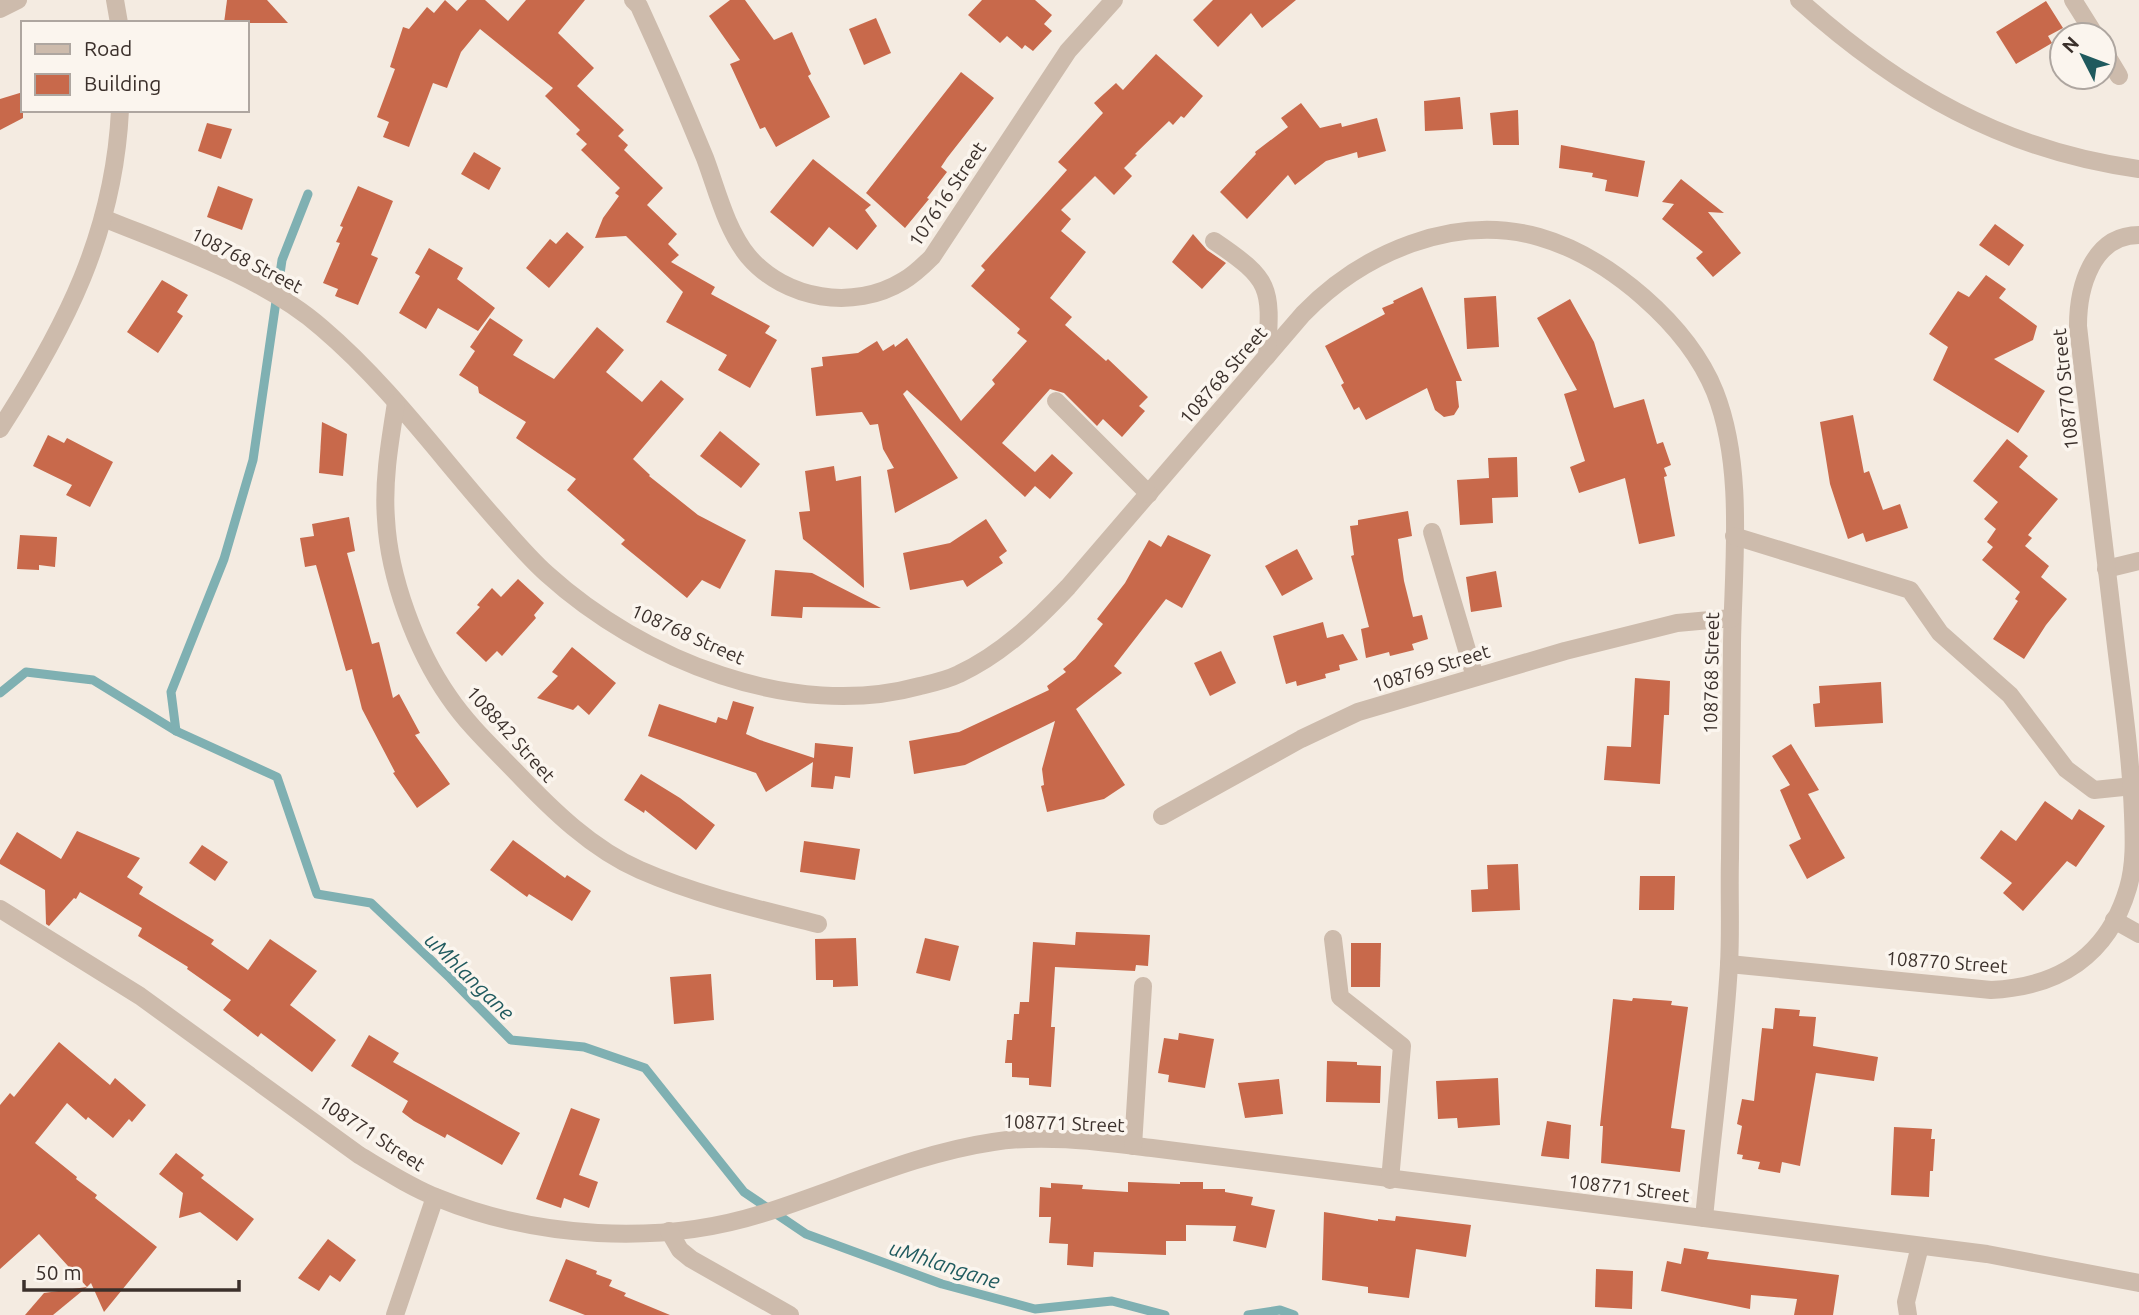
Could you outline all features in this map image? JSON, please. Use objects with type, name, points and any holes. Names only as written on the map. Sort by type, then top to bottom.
[{"type":"street","points":[[0,9],[18,0]]},
{"type":"street","points":[[116,0],[118,21]]},
{"type":"street","name":"107616 Street","points":[[639,2],[690,120],[732,229],[747,255],[759,268],[780,283],[796,290],[842,298],[860,297],[891,287],[914,274],[932,257],[1068,51],[1114,0]]},
{"type":"street","points":[[1800,0],[1896,77],[1962,116],[2009,137],[2058,153],[2139,170]]},
{"type":"street","points":[[2073,0],[2086,21]]},
{"type":"street","points":[[0,429],[71,308],[103,218],[113,170],[120,112]]},
{"type":"street","name":"108768 Street","points":[[103,218],[254,283],[294,306],[347,350],[396,403],[469,490],[546,573],[605,620],[665,652],[743,682],[812,695],[844,697],[899,692],[957,675],[986,659],[1034,622],[1068,587],[1321,295],[1342,279],[1382,256],[1414,243],[1432,237],[1474,232],[1520,233],[1551,241],[1585,256],[1620,279],[1658,312],[1698,358],[1715,392],[1731,458],[1734,536],[1729,964],[1704,1218]]},
{"type":"street","name":"108770 Street","points":[[1729,964],[1990,990],[2021,988],[2055,978],[2071,969],[2089,954],[2114,920],[2128,889],[2133,868],[2135,779],[2106,569],[2078,326],[2078,306],[2087,272],[2103,250],[2121,237],[2139,235]]},
{"type":"street","points":[[1214,241],[1249,264],[1269,295],[1267,356]]},
{"type":"street","points":[[1056,401],[1149,494]]},
{"type":"street","name":"108842 Street","points":[[396,403],[386,471],[386,520],[391,555],[415,634],[434,673],[466,720],[546,804],[605,850],[639,870],[723,900],[818,924]]},
{"type":"street","points":[[1432,532],[1475,677]]},
{"type":"street","points":[[1734,536],[1910,590],[1941,634],[2010,695],[2066,769],[2094,790],[2135,779]]},
{"type":"street","points":[[2106,569],[2139,561]]},
{"type":"street","name":"108769 Street","points":[[1162,816],[1301,739],[1358,712],[1565,651],[1677,623],[1732,618]]},
{"type":"street","name":"108771 Street","points":[[0,909],[140,996],[359,1154],[435,1197],[494,1217],[549,1227],[615,1233],[669,1231],[738,1220],[940,1152],[996,1141],[1041,1139],[1133,1146],[1987,1254],[2139,1283]]},
{"type":"street","points":[[2114,920],[2139,934]]},
{"type":"street","points":[[1333,939],[1340,997],[1402,1046],[1390,1180]]},
{"type":"street","points":[[1133,1146],[1143,986]]},
{"type":"street","points":[[395,1315],[435,1197]]},
{"type":"street","points":[[669,1231],[680,1250],[691,1259],[790,1315]]},
{"type":"street","points":[[1908,1315],[1906,1302],[1920,1246]]},
{"type":"building","points":[[227,0],[267,0],[288,23],[248,23],[224,21]]},
{"type":"building","points":[[445,0],[457,11],[467,0],[485,0],[508,21],[526,0],[585,0],[558,33],[594,68],[577,86],[624,130],[618,136],[628,145],[624,150],[663,188],[647,205],[677,234],[668,244],[679,255],[671,262],[715,287],[711,294],[770,326],[765,333],[777,340],[750,388],[718,370],[727,355],[666,322],[683,292],[626,236],[595,238],[603,218],[619,196],[615,193],[620,188],[581,150],[587,144],[576,134],[580,130],[545,96],[553,88],[480,29],[461,52],[447,88],[433,83],[409,147],[383,137],[389,122],[377,117],[395,69],[390,67],[403,27],[409,29],[427,7],[434,13]]},
{"type":"building","points":[[730,0],[745,0],[774,40],[792,32],[811,74],[808,76],[830,117],[776,147],[765,127],[760,129],[730,64],[740,60],[709,16]]},
{"type":"building","points":[[982,0],[1035,0],[1052,15],[1044,24],[1052,31],[1033,51],[1025,45],[1022,49],[1007,36],[1000,43],[968,15]]},
{"type":"building","points":[[1213,0],[1296,0],[1262,28],[1251,13],[1218,47],[1193,20]]},
{"type":"building","points":[[2046,1],[2059,21],[2048,21],[2048,45],[2016,64],[1996,32]]},
{"type":"building","points":[[876,18],[891,53],[864,65],[849,29]]},
{"type":"building","points":[[1156,54],[1203,96],[1184,118],[1181,116],[1173,125],[1169,121],[1135,154],[1137,155],[1124,168],[1132,176],[1114,195],[1095,176],[1061,210],[1071,219],[1061,231],[1086,252],[1050,298],[1072,317],[1065,325],[1106,361],[1108,359],[1148,397],[1139,406],[1145,411],[1122,437],[1103,419],[1097,426],[1064,393],[1050,389],[1002,443],[1035,472],[1052,454],[1073,473],[1050,499],[1035,486],[1025,497],[907,390],[903,394],[958,478],[895,513],[887,470],[894,468],[883,449],[878,424],[870,425],[862,412],[816,416],[811,368],[823,366],[822,357],[858,353],[877,341],[883,351],[894,344],[895,347],[907,338],[961,421],[995,384],[992,380],[1027,341],[1017,333],[1020,329],[971,286],[985,270],[981,266],[1067,170],[1058,162],[1103,113],[1094,103],[1116,83],[1123,90]]},
{"type":"building","points":[[961,72],[994,98],[947,158],[941,167],[947,172],[905,228],[866,193]]},
{"type":"building","points":[[21,93],[23,118],[0,130],[0,99]]},
{"type":"building","points":[[1460,97],[1463,129],[1425,131],[1424,101]]},
{"type":"building","points":[[1301,103],[1320,128],[1341,123],[1342,127],[1377,118],[1386,151],[1358,158],[1357,152],[1326,161],[1295,185],[1288,175],[1247,219],[1220,192],[1255,152],[1288,127],[1281,118]]},
{"type":"building","points":[[1518,110],[1519,145],[1493,145],[1490,113]]},
{"type":"building","points":[[207,123],[232,129],[221,159],[198,151]]},
{"type":"building","points":[[1561,145],[1645,161],[1638,197],[1605,191],[1607,180],[1592,177],[1593,173],[1559,168]]},
{"type":"building","points":[[474,152],[501,168],[489,190],[461,174]]},
{"type":"building","points":[[813,159],[871,205],[865,210],[877,226],[857,250],[829,227],[813,247],[770,212]]},
{"type":"building","points":[[1681,179],[1724,213],[1708,212],[1741,253],[1713,277],[1696,258],[1703,252],[1662,219],[1674,204],[1662,202]]},
{"type":"building","points":[[218,186],[253,199],[242,230],[207,217]]},
{"type":"building","points":[[358,186],[393,201],[371,255],[378,258],[358,305],[335,296],[338,289],[323,283],[340,243],[336,242],[343,227],[340,226]]},
{"type":"building","points":[[1995,224],[2024,245],[2009,266],[1979,245]]},
{"type":"building","points":[[567,232],[584,247],[549,288],[526,268],[550,239],[556,244]]},
{"type":"building","points":[[1193,234],[1207,250],[1226,263],[1202,289],[1172,262]]},
{"type":"building","points":[[429,248],[463,268],[457,279],[495,308],[478,331],[438,308],[426,329],[399,313],[420,276],[415,273]]},
{"type":"building","points":[[1986,275],[2006,289],[1999,298],[2037,326],[2033,340],[1994,359],[2045,391],[2018,433],[1933,380],[1948,347],[1929,334],[1958,291],[1969,297]]},
{"type":"building","points":[[162,280],[188,295],[177,312],[183,316],[158,353],[127,332]]},
{"type":"building","points":[[1422,287],[1462,381],[1456,381],[1459,407],[1454,415],[1444,417],[1435,410],[1427,388],[1366,420],[1359,407],[1354,410],[1325,346],[1385,314],[1382,308]]},
{"type":"building","points":[[1496,296],[1499,347],[1467,349],[1464,298]]},
{"type":"building","points":[[1570,299],[1594,342],[1614,408],[1644,399],[1657,444],[1663,442],[1671,465],[1664,468],[1667,476],[1664,477],[1675,536],[1639,544],[1625,478],[1579,493],[1570,467],[1585,461],[1564,394],[1577,390],[1537,318]]},
{"type":"building","points":[[490,318],[523,340],[513,355],[554,379],[597,327],[624,350],[606,372],[642,402],[661,380],[684,399],[633,459],[649,476],[698,515],[746,540],[720,589],[702,580],[687,598],[621,544],[625,540],[567,490],[576,479],[516,438],[526,422],[479,393],[478,387],[459,375],[475,351],[470,347]]},
{"type":"building","points":[[1853,415],[1864,473],[1869,471],[1883,510],[1900,504],[1908,528],[1866,542],[1863,533],[1848,539],[1830,484],[1820,422]]},
{"type":"building","points":[[322,422],[347,434],[343,476],[319,473]]},
{"type":"building","points":[[720,431],[760,464],[741,488],[700,456]]},
{"type":"building","points":[[48,435],[64,443],[67,438],[113,462],[90,507],[66,495],[72,485],[33,466]]},
{"type":"building","points":[[2007,439],[2028,456],[2019,467],[2058,499],[2028,535],[2032,538],[2025,546],[2049,566],[2041,577],[2067,599],[2024,659],[1993,639],[2018,601],[2015,599],[2020,592],[1982,560],[1993,547],[1987,542],[1996,529],[1984,519],[1998,502],[1973,481]]},
{"type":"building","points":[[1517,457],[1518,497],[1492,498],[1493,523],[1460,525],[1457,480],[1489,478],[1488,458]]},
{"type":"building","points":[[834,466],[836,481],[861,476],[864,588],[803,539],[799,512],[810,511],[805,471]]},
{"type":"building","points":[[1408,511],[1412,536],[1398,539],[1404,581],[1413,617],[1422,615],[1428,639],[1412,644],[1414,650],[1390,656],[1389,652],[1366,658],[1361,629],[1369,627],[1351,556],[1354,555],[1350,526],[1358,525],[1358,520]]},
{"type":"building","points":[[349,517],[355,551],[347,553],[372,644],[379,642],[393,698],[399,694],[420,733],[415,735],[450,784],[417,808],[393,773],[395,772],[362,709],[352,669],[346,671],[316,565],[305,567],[300,538],[314,536],[312,524]]},
{"type":"building","points":[[986,519],[1007,551],[999,557],[1003,563],[967,587],[963,580],[910,590],[903,553],[950,543]]},
{"type":"building","points":[[20,535],[57,537],[55,567],[39,565],[39,570],[17,569]]},
{"type":"building","points":[[1168,535],[1211,555],[1182,608],[1166,599],[1114,666],[1122,673],[1076,709],[1125,785],[1104,799],[1047,812],[1041,786],[1044,785],[1042,769],[1055,721],[965,765],[914,774],[909,741],[959,732],[1049,690],[1047,686],[1066,672],[1063,669],[1075,659],[1103,624],[1097,619],[1125,583],[1149,540],[1161,547]]},
{"type":"building","points":[[1297,549],[1313,579],[1282,596],[1265,566]]},
{"type":"building","points":[[775,570],[812,573],[881,608],[803,607],[802,618],[771,616]]},
{"type":"building","points":[[1496,571],[1502,607],[1471,612],[1466,577]]},
{"type":"building","points":[[518,579],[544,603],[534,615],[536,618],[502,656],[497,651],[486,662],[456,633],[480,607],[477,605],[492,588],[501,597]]},
{"type":"building","points":[[1323,622],[1327,638],[1343,634],[1358,660],[1339,665],[1340,670],[1325,674],[1326,678],[1297,686],[1296,681],[1286,684],[1273,636]]},
{"type":"building","points":[[572,647],[616,683],[589,715],[578,705],[573,710],[537,698],[558,676],[552,672]]},
{"type":"building","points":[[1221,651],[1236,683],[1210,696],[1194,663]]},
{"type":"building","points":[[1635,678],[1670,681],[1669,715],[1664,715],[1660,784],[1604,780],[1607,746],[1631,747]]},
{"type":"building","points":[[1881,682],[1883,723],[1815,727],[1813,704],[1820,703],[1819,686]]},
{"type":"building","points":[[733,701],[754,707],[746,734],[760,740],[814,758],[815,743],[853,747],[850,778],[835,776],[833,789],[811,787],[813,762],[766,792],[756,773],[648,736],[659,704],[716,723],[718,717],[727,720]]},
{"type":"building","points":[[1791,744],[1819,790],[1808,794],[1845,858],[1807,879],[1789,845],[1801,839],[1780,790],[1790,785],[1772,756]]},
{"type":"building","points":[[641,774],[680,798],[715,825],[696,850],[645,810],[644,813],[624,800]]},
{"type":"building","points":[[2045,801],[2072,820],[2079,809],[2105,826],[2076,867],[2067,861],[2023,911],[2003,893],[2012,883],[1980,858],[2001,830],[2016,841]]},
{"type":"building","points":[[77,831],[140,858],[127,877],[143,887],[139,894],[214,940],[211,944],[248,970],[270,939],[317,971],[290,1005],[336,1040],[312,1072],[261,1033],[258,1037],[223,1010],[231,1000],[187,969],[188,967],[138,936],[142,928],[80,892],[49,926],[46,924],[45,890],[0,864],[0,860],[17,832],[61,859]]},
{"type":"building","points":[[513,840],[565,878],[567,875],[591,891],[572,921],[529,894],[527,897],[490,870]]},
{"type":"building","points":[[804,841],[860,849],[855,880],[800,872]]},
{"type":"building","points":[[202,845],[228,862],[215,881],[189,863]]},
{"type":"building","points":[[1518,864],[1520,910],[1472,912],[1471,890],[1488,889],[1487,865]]},
{"type":"building","points":[[1640,876],[1675,876],[1674,910],[1639,910]]},
{"type":"building","points":[[1076,932],[1150,935],[1148,966],[1136,965],[1135,971],[1055,967],[1051,1087],[1029,1085],[1029,1078],[1012,1077],[1012,1063],[1005,1063],[1007,1040],[1012,1040],[1014,1014],[1019,1014],[1020,1002],[1029,1002],[1033,942],[1075,945]]},
{"type":"building","points":[[856,938],[858,986],[833,987],[833,980],[816,980],[815,939]]},
{"type":"building","points":[[925,938],[959,946],[950,981],[916,973]]},
{"type":"building","points":[[1351,943],[1381,943],[1380,987],[1351,987]]},
{"type":"building","points":[[711,974],[714,1020],[674,1024],[670,977]]},
{"type":"building","points":[[1633,998],[1672,1001],[1671,1005],[1688,1007],[1671,1128],[1685,1130],[1680,1172],[1601,1163],[1603,1126],[1600,1126],[1613,999],[1632,1001]]},
{"type":"building","points":[[1775,1008],[1800,1010],[1799,1016],[1816,1017],[1813,1046],[1878,1057],[1874,1081],[1816,1073],[1800,1166],[1782,1162],[1780,1173],[1758,1169],[1760,1162],[1742,1159],[1743,1155],[1737,1154],[1742,1126],[1737,1124],[1742,1099],[1754,1101],[1762,1028],[1773,1029]]},
{"type":"building","points":[[1179,1033],[1214,1039],[1205,1088],[1168,1082],[1169,1075],[1158,1073],[1164,1038],[1178,1040]]},
{"type":"building","points":[[369,1035],[399,1053],[393,1062],[520,1133],[502,1165],[447,1134],[445,1138],[414,1121],[402,1112],[408,1101],[351,1066]]},
{"type":"building","points":[[59,1042],[110,1085],[115,1078],[146,1105],[132,1122],[129,1119],[113,1138],[67,1103],[35,1143],[97,1195],[95,1198],[157,1247],[104,1312],[91,1283],[87,1287],[39,1234],[0,1269],[0,1105],[10,1093],[14,1097]]},
{"type":"building","points":[[1327,1061],[1381,1066],[1380,1103],[1326,1102]]},
{"type":"building","points":[[1498,1078],[1500,1125],[1458,1128],[1457,1118],[1438,1119],[1436,1081]]},
{"type":"building","points":[[1279,1079],[1283,1114],[1245,1118],[1238,1083]]},
{"type":"building","points":[[571,1108],[600,1119],[579,1175],[598,1182],[589,1208],[564,1198],[561,1208],[536,1199]]},
{"type":"building","points":[[1547,1121],[1571,1125],[1569,1159],[1541,1156]]},
{"type":"building","points":[[1894,1127],[1932,1129],[1931,1139],[1935,1139],[1929,1197],[1891,1195]]},
{"type":"building","points":[[176,1153],[204,1175],[201,1178],[254,1219],[237,1241],[200,1212],[179,1218],[183,1193],[159,1174]]},
{"type":"building","points":[[1128,1182],[1203,1182],[1203,1189],[1225,1189],[1225,1192],[1253,1197],[1251,1205],[1275,1210],[1266,1248],[1233,1241],[1236,1226],[1186,1225],[1186,1241],[1166,1241],[1166,1255],[1094,1252],[1093,1267],[1067,1265],[1068,1244],[1049,1243],[1051,1217],[1039,1217],[1040,1187],[1051,1188],[1051,1183],[1083,1185],[1082,1189],[1128,1192]]},
{"type":"building","points":[[1324,1212],[1378,1221],[1395,1221],[1396,1216],[1471,1225],[1466,1257],[1416,1249],[1409,1298],[1368,1293],[1368,1287],[1322,1280]]},
{"type":"building","points":[[328,1239],[356,1260],[340,1282],[330,1275],[319,1291],[298,1278]]},
{"type":"building","points":[[1684,1248],[1709,1252],[1707,1259],[1839,1275],[1833,1315],[1794,1315],[1797,1299],[1751,1295],[1750,1309],[1661,1291],[1667,1261],[1681,1264]]},
{"type":"building","points":[[566,1259],[612,1280],[609,1286],[626,1293],[624,1296],[670,1315],[585,1315],[549,1301]]},
{"type":"building","points":[[1596,1269],[1633,1271],[1632,1309],[1595,1307]]},
{"type":"building","points":[[87,1287],[53,1315],[25,1315],[44,1293]]},
{"type":"waterway","points":[[176,731],[171,692],[224,559],[253,460],[282,260],[308,194]]},
{"type":"waterway","name":"uMhlangane","points":[[0,693],[26,672],[93,680],[176,731],[277,777],[317,894],[371,903],[511,1040],[584,1047],[645,1068],[744,1192],[806,1234],[942,1284],[1035,1309],[1112,1301],[1165,1315]]},
{"type":"waterway","name":"uMhlangane","points":[[1248,1315],[1280,1310],[1294,1315]]}]
